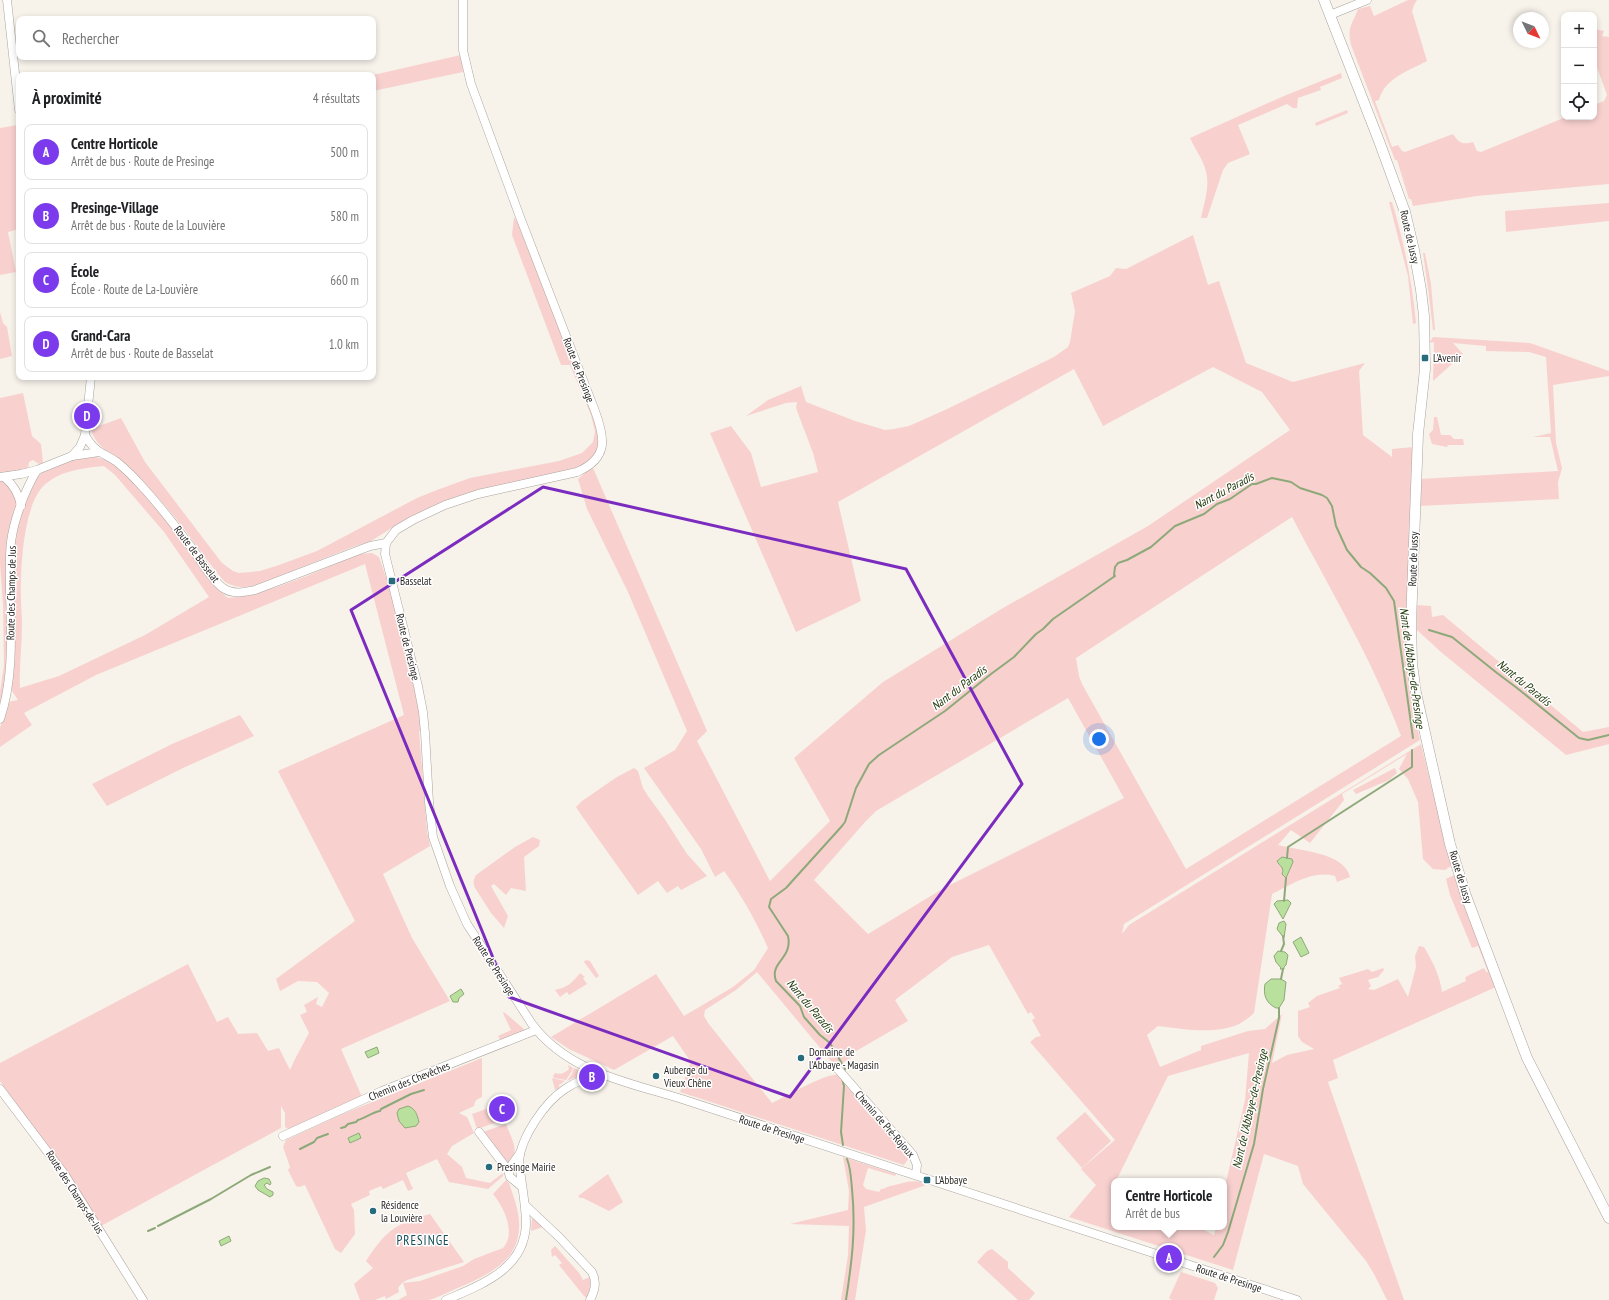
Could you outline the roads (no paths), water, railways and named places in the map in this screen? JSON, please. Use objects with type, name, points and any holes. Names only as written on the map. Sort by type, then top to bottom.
[{"type":"main road","name":"Route de Jussy","points":[[1324,0],[1390,170],[1404,212],[1414,250],[1421,290],[1424,316],[1421,349],[1424,381],[1418,434],[1411,624],[1412,664],[1417,700],[1450,844],[1466,896],[1527,1058],[1609,1218]]},
{"type":"street","points":[[7,0],[16,82]]},
{"type":"street","name":"Route de Presinge","points":[[463,0],[463,50],[471,84],[601,428],[603,439],[600,451],[596,458],[581,470],[478,494],[445,505],[399,528],[392,534],[386,543],[385,554],[387,564],[412,658],[423,712],[433,837],[450,886],[467,924],[536,1030],[544,1039],[561,1053],[603,1076],[688,1101],[916,1174],[921,1178],[933,1182],[956,1188],[1297,1300]]},
{"type":"street","points":[[1330,15],[1367,0]]},
{"type":"street","points":[[72,456],[80,447],[86,435],[91,380]]},
{"type":"street","name":"Route de Basselat","points":[[86,435],[89,442],[99,452],[116,462],[140,484],[164,511],[218,582],[231,592],[255,590],[370,546],[386,543]]},
{"type":"street","points":[[2,477],[37,470],[72,456],[99,452]]},
{"type":"street","name":"Route des Champs de Jus","points":[[0,719],[5,704],[9,672],[11,628],[10,551],[13,533],[21,507],[28,487],[37,470]]},
{"type":"street","points":[[2,477],[15,487],[19,496],[21,507]]},
{"type":"street","name":"Chemin des Chevêches","points":[[283,1136],[382,1091],[536,1030]]},
{"type":"street","name":"Chemin de Pré-Rojoux","points":[[840,1073],[913,1155],[917,1165],[916,1174]]},
{"type":"street","points":[[508,1170],[520,1153],[526,1137],[533,1126],[556,1096],[570,1086],[592,1077],[603,1076]]},
{"type":"street","name":"Route des Champs-de-Jus","points":[[0,1089],[65,1175],[143,1300]]},
{"type":"street","points":[[480,1132],[508,1170],[510,1177],[522,1187]]},
{"type":"street","points":[[446,1300],[497,1276],[508,1266],[517,1254],[526,1226],[520,1153]]},
{"type":"street","points":[[525,1205],[559,1237],[592,1272],[595,1277],[595,1288],[590,1300]]},
{"type":"waterway","name":"Nant du Paradis","points":[[844,1072],[845,1069],[830,1043],[820,1035],[804,1017],[800,1006],[776,981],[776,969],[785,955],[789,944],[788,936],[769,907],[771,899],[786,888],[845,822],[856,788],[869,764],[879,755],[945,711],[1014,657],[1053,619],[1115,576],[1115,567],[1118,563],[1127,560],[1151,547],[1175,526],[1204,514],[1217,504],[1230,499],[1252,484],[1272,478],[1291,482],[1300,488],[1327,498],[1332,506],[1336,526],[1347,550],[1361,567],[1386,588],[1394,601],[1413,738]]},
{"type":"waterway","name":"Nant du Paradis","points":[[1429,630],[1452,637],[1579,738],[1588,740],[1609,735]]},
{"type":"waterway","name":"Nant de l'Abbaye-de-Presinge","points":[[1287,858],[1288,847],[1412,767],[1412,750]]},
{"type":"waterway","name":"Nant de l'Abbaye-de-Presinge","points":[[1284,901],[1286,878]]},
{"type":"waterway","name":"Nant de l'Abbaye-de-Presinge","points":[[1281,951],[1284,944],[1283,936]]},
{"type":"waterway","name":"Nant de l'Abbaye-de-Presinge","points":[[1281,979],[1283,969]]},
{"type":"waterway","name":"Nant de l'Abbaye-de-Presinge","points":[[1214,1257],[1223,1245],[1228,1232],[1254,1144],[1263,1089],[1279,1018],[1279,1008]]},
{"type":"waterway","name":"Nant du Paradis","points":[[842,1078],[844,1086],[841,1132],[843,1145]]},
{"type":"waterway","points":[[341,1128],[380,1111],[381,1109],[411,1094],[424,1090]]},
{"type":"waterway","points":[[300,1149],[314,1142],[317,1138],[328,1134]]},
{"type":"waterway","name":"Nant du Paradis","points":[[846,1300],[852,1258],[854,1218],[851,1174],[847,1159]]},
{"type":"waterway","points":[[158,1226],[211,1199],[251,1175],[270,1167]]},
{"type":"waterway","points":[[148,1231],[155,1228]]},
{"type":"place","name":"L'Avenir","points":[[1425,358]]},
{"type":"place","name":"Grand-Cara","points":[[87,416]]},
{"type":"place","name":"Basselat","points":[[392,581]]},
{"type":"place","name":"Domaine de l'Abbaye - Magasin","points":[[801,1058]]},
{"type":"place","name":"Auberge du Vieux Chêne","points":[[656,1076]]},
{"type":"place","name":"Presinge-Village","points":[[592,1077]]},
{"type":"place","name":"École","points":[[502,1109]]},
{"type":"place","name":"Presinge Mairie","points":[[489,1167]]},
{"type":"place","name":"L'Abbaye","points":[[927,1180]]},
{"type":"place","name":"Résidence la Louvière","points":[[373,1211]]},
{"type":"place","name":"Centre Horticole","points":[[1169,1258]]},
{"type":"district","name":"PRESINGE","points":[[423,1240]]}]
